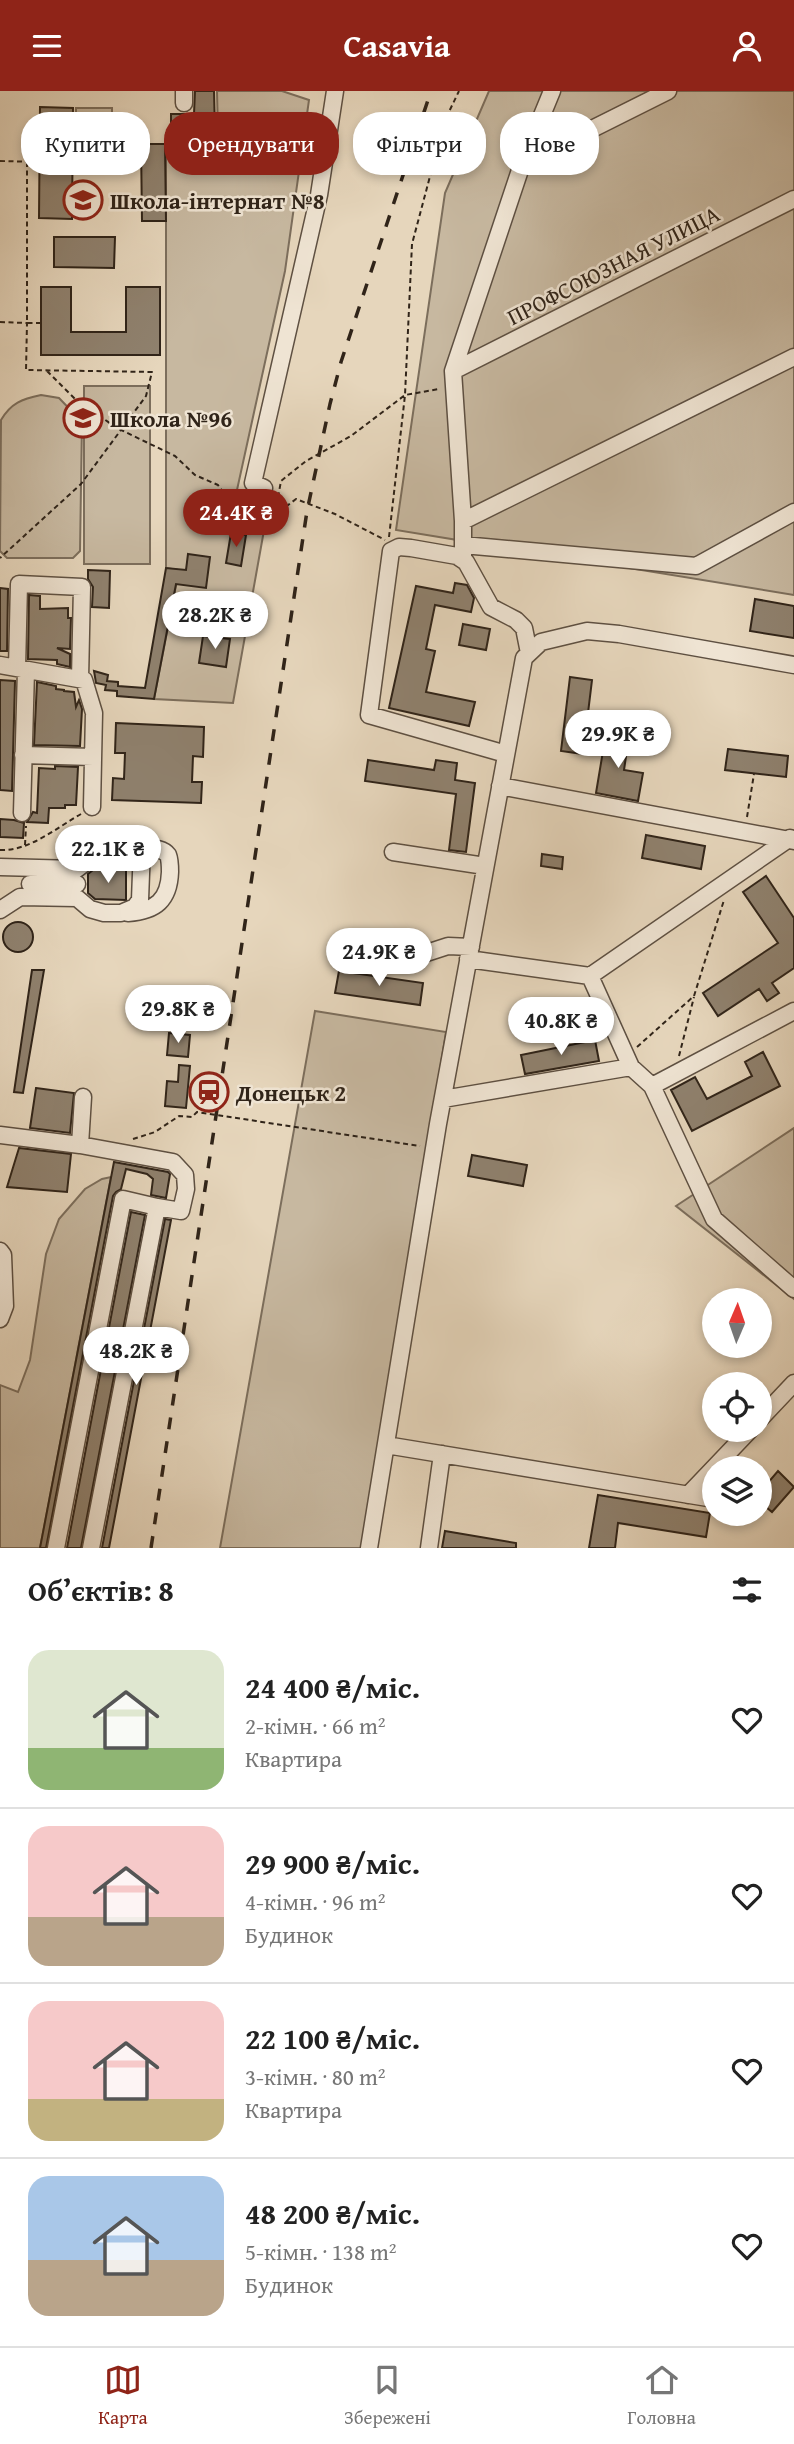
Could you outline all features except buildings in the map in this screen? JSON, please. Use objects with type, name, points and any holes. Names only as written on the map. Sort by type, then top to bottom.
[{"type":"lane","points":[[264,488],[253,483],[319,195],[335,91]]},
{"type":"lane","points":[[543,112],[552,91]]},
{"type":"lane","points":[[599,126],[668,91]]},
{"type":"lane","points":[[519,175],[453,379],[463,552],[491,607],[516,620],[524,628],[529,653]]},
{"type":"lane","name":"ПРОФСОЮЗНАЯ УЛИЦА","points":[[453,379],[794,199]]},
{"type":"lane","points":[[463,521],[794,357]]},
{"type":"lane","points":[[506,754],[369,715],[390,546],[457,556],[463,552],[696,566],[794,512]]},
{"type":"lane","points":[[22,813],[19,584],[82,587],[80,679]]},
{"type":"lane","points":[[369,1548],[434,1148],[524,658],[541,642],[587,631],[619,633],[794,664]]},
{"type":"lane","points":[[0,665],[84,680],[94,713],[92,807]]},
{"type":"lane","points":[[23,755],[93,757]]},
{"type":"lane","points":[[500,786],[791,839]]},
{"type":"lane","points":[[337,950],[408,959],[448,946],[470,953],[590,976],[791,839]]},
{"type":"lane","points":[[0,867],[23,868],[77,884],[90,909],[104,913],[121,913],[150,909],[164,898],[169,888],[170,864],[167,855],[160,850],[118,847],[99,852],[77,884],[25,890],[0,910]]},
{"type":"lane","points":[[121,913],[135,907],[140,900],[142,848]]},
{"type":"lane","points":[[393,852],[485,866]]},
{"type":"lane","points":[[23,868],[25,890]]},
{"type":"lane","points":[[590,976],[628,1062],[652,1086],[714,1219],[794,1289]]},
{"type":"lane","points":[[652,1086],[794,1011]]},
{"type":"lane","points":[[443,1100],[628,1062]]},
{"type":"lane","points":[[80,1145],[83,1097]]},
{"type":"lane","points":[[0,1135],[80,1145],[173,1162],[185,1175],[186,1189],[181,1212],[123,1199],[56,1548]]},
{"type":"lane","points":[[91,1548],[157,1207]]},
{"type":"lane","points":[[0,1251],[3,1255],[5,1307],[0,1319]]},
{"type":"lane","points":[[772,1406],[794,1383]]},
{"type":"lane","points":[[688,1495],[739,1442]]},
{"type":"lane","points":[[386,1445],[702,1497]]},
{"type":"lane","points":[[429,1548],[442,1454]]},
{"type":"path","points":[[405,395],[412,244],[445,120],[458,91]]},
{"type":"path","points":[[0,161],[21,162]]},
{"type":"path","points":[[0,558],[81,484],[146,396],[152,372],[26,370],[27,175]]},
{"type":"path","points":[[0,322],[41,323]]},
{"type":"path","points":[[275,515],[281,481],[306,461],[351,436],[405,395],[453,379]]},
{"type":"path","points":[[745,832],[754,774]]},
{"type":"path","points":[[0,850],[25,846],[92,807]]},
{"type":"path","points":[[22,813],[26,813],[25,846]]},
{"type":"path","points":[[674,1075],[694,996],[730,879]]},
{"type":"path","points":[[628,1062],[694,996]]},
{"type":"path","points":[[126,1142],[155,1132],[179,1116],[191,1117],[197,1112],[434,1148]]},
{"type":"shaded area","points":[[217,91],[282,91],[309,100],[307,112],[217,112]]},
{"type":"shaded area","points":[[489,91],[794,91],[794,595],[396,530],[445,193],[453,175],[486,175],[486,112],[480,112]]},
{"type":"shaded area","points":[[76,108],[112,108],[112,112],[76,112]]},
{"type":"shaded area","points":[[166,175],[298,175],[285,271],[235,499],[268,508],[233,703],[154,699],[179,570],[166,568]]},
{"type":"shaded area","points":[[84,386],[150,386],[150,564],[84,564]]},
{"type":"shaded area","points":[[41,395],[59,398],[82,422],[80,551],[73,558],[7,558],[0,551],[1,420],[9,409],[18,403]]},
{"type":"shaded area","points":[[315,1011],[446,1032],[364,1548],[220,1548]]},
{"type":"shaded area","points":[[794,1128],[794,1299],[676,1206]]},
{"type":"shaded area","points":[[111,1177],[40,1548],[0,1548],[0,1385],[18,1392],[30,1360],[46,1254],[59,1219],[85,1189]]},
{"type":"railway","points":[[151,1548],[307,511],[341,362],[431,91]]},
{"type":"place","name":"Школа-інтернат №8","points":[[83,200]]},
{"type":"place","name":"Школа №96","points":[[83,418]]},
{"type":"place","name":"Донецьк 2","points":[[209,1092]]}]
